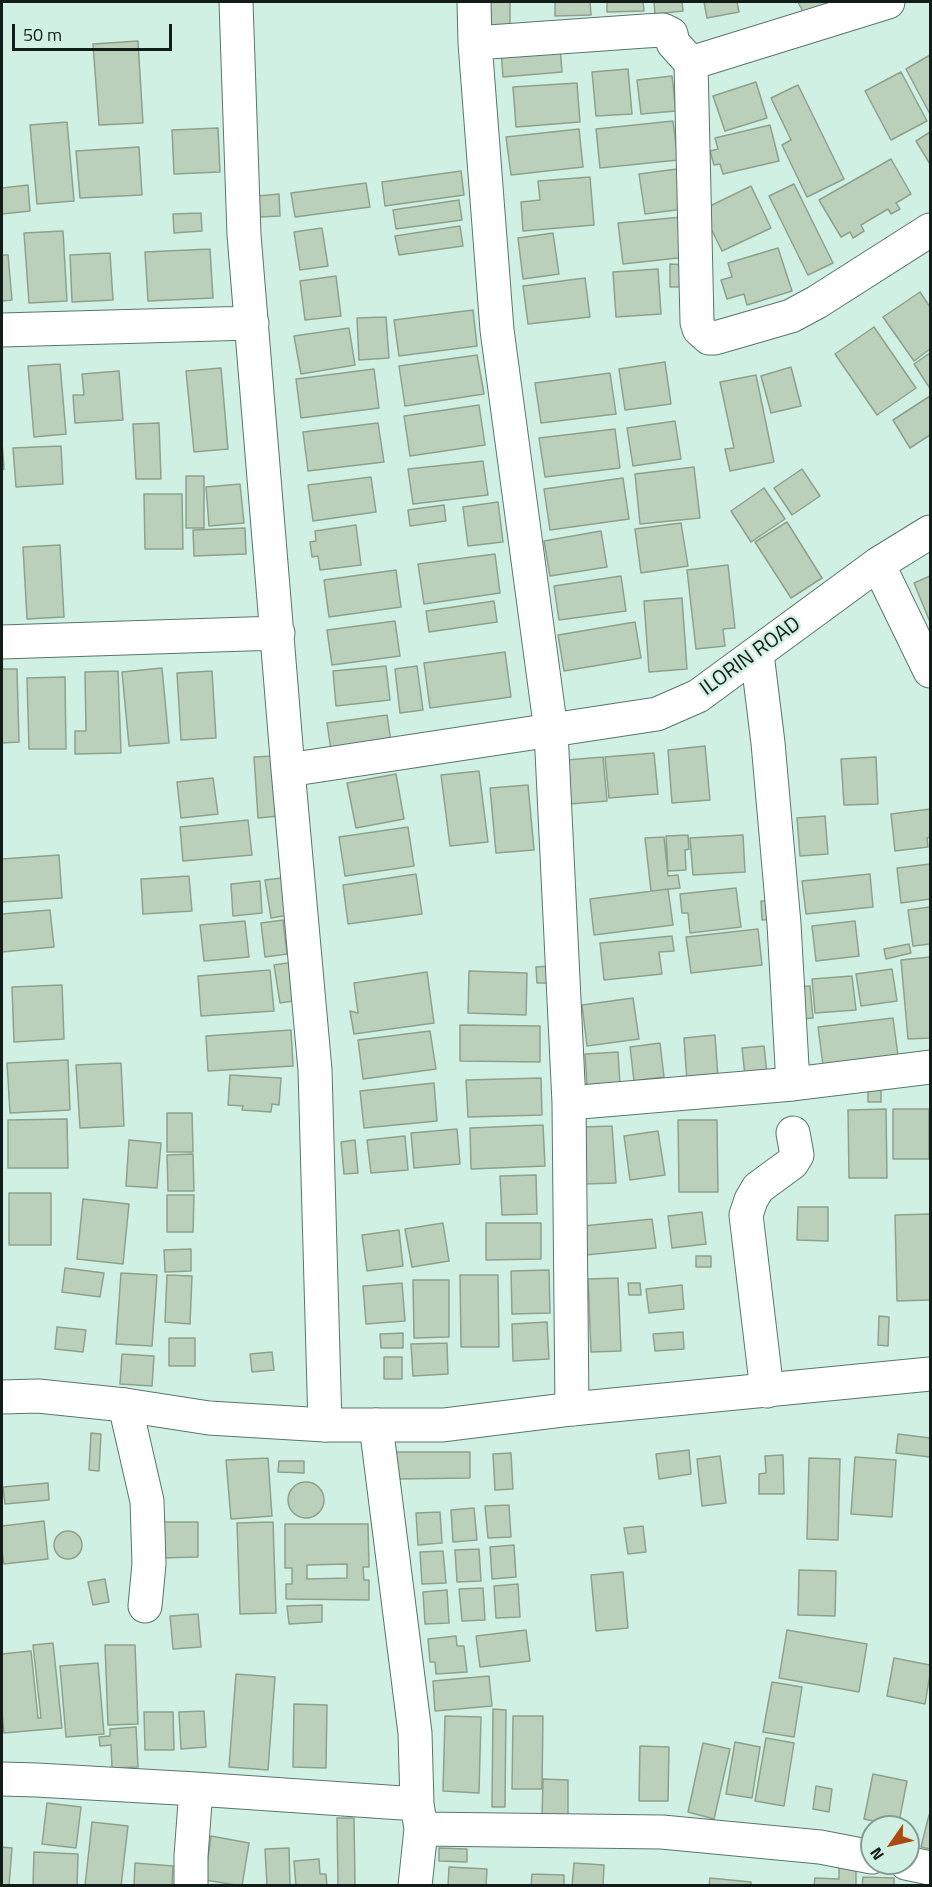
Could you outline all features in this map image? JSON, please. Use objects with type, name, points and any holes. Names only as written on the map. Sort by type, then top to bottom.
[{"type":"street","points":[[236,2],[244,235],[315,1070],[326,1425]]},
{"type":"street","points":[[474,2],[475,43],[497,330],[551,731],[569,1103],[572,1409]]},
{"type":"street","points":[[692,63],[888,2]]},
{"type":"street","points":[[475,43],[663,30],[670,34],[673,43],[692,63],[697,322],[709,338],[791,316],[930,231]]},
{"type":"street","points":[[2,330],[252,322]]},
{"type":"street","name":"ILORIN ROAD","points":[[288,770],[657,714],[698,696],[878,564],[930,532]]},
{"type":"street","points":[[878,564],[930,671]]},
{"type":"street","points":[[2,642],[278,633]]},
{"type":"street","points":[[757,654],[768,743],[784,924],[793,1084]]},
{"type":"street","points":[[569,1103],[793,1084],[930,1066]]},
{"type":"street","points":[[766,1391],[746,1215],[758,1188],[792,1163],[797,1155],[793,1133]]},
{"type":"street","points":[[2,1397],[38,1396],[125,1405],[209,1418],[326,1425],[443,1425],[572,1409],[930,1374]]},
{"type":"street","points":[[125,1405],[147,1501],[149,1564],[145,1606]]},
{"type":"street","points":[[376,1425],[415,1733],[419,1817],[415,1886]]},
{"type":"street","points":[[2,1779],[196,1789],[419,1817],[662,1832],[820,1847],[860,1855]]},
{"type":"street","points":[[190,1886],[196,1789]]},
{"type":"building","points":[[490,2],[510,2],[510,28],[491,28]]},
{"type":"building","points":[[555,2],[590,2],[591,15],[555,16]]},
{"type":"building","points":[[607,2],[643,2],[644,11],[607,12]]},
{"type":"building","points":[[654,2],[682,2],[683,11],[655,14]]},
{"type":"building","points":[[704,2],[737,2],[739,12],[707,18]]},
{"type":"building","points":[[798,2],[848,2],[809,23]]},
{"type":"building","points":[[138,41],[143,123],[99,125],[93,44]]},
{"type":"building","points":[[560,46],[562,72],[503,77],[501,51]]},
{"type":"building","points":[[930,55],[930,114],[906,69]]},
{"type":"building","points":[[628,69],[632,114],[596,116],[592,72]]},
{"type":"building","points":[[901,72],[927,121],[891,140],[865,91]]},
{"type":"building","points":[[672,76],[676,111],[641,114],[637,80]]},
{"type":"building","points":[[756,82],[767,118],[725,131],[713,96]]},
{"type":"building","points":[[577,83],[580,122],[516,127],[513,87]]},
{"type":"building","points":[[798,85],[844,179],[807,197],[782,145],[791,140],[771,98]]},
{"type":"building","points":[[673,121],[678,160],[600,168],[596,129]]},
{"type":"building","points":[[67,122],[74,201],[37,204],[30,125]]},
{"type":"building","points":[[770,125],[779,161],[723,174],[720,164],[714,165],[710,151],[718,149],[715,138]]},
{"type":"building","points":[[218,128],[220,172],[174,174],[172,130]]},
{"type":"building","points":[[579,129],[583,167],[511,175],[506,137]]},
{"type":"building","points":[[930,132],[930,164],[916,141]]},
{"type":"building","points":[[139,147],[142,195],[80,198],[76,151]]},
{"type":"building","points":[[891,159],[911,194],[896,203],[900,209],[891,214],[888,209],[861,225],[864,231],[853,238],[850,232],[841,237],[819,200]]},
{"type":"building","points":[[677,169],[683,209],[645,214],[639,174]]},
{"type":"building","points":[[461,171],[464,195],[385,206],[382,182]]},
{"type":"building","points":[[590,177],[594,225],[523,231],[521,202],[540,200],[538,181]]},
{"type":"building","points":[[366,183],[370,207],[295,217],[291,193]]},
{"type":"building","points":[[794,184],[833,263],[808,275],[769,196]]},
{"type":"building","points":[[28,185],[30,211],[2,214],[2,188]]},
{"type":"building","points":[[751,186],[771,228],[722,251],[702,210]]},
{"type":"building","points":[[279,194],[280,216],[260,217],[258,196]]},
{"type":"building","points":[[459,200],[462,220],[396,229],[393,210]]},
{"type":"building","points":[[201,213],[202,231],[174,233],[173,214]]},
{"type":"building","points":[[682,217],[687,257],[623,264],[618,223]]},
{"type":"building","points":[[460,226],[463,246],[399,255],[395,236]]},
{"type":"building","points":[[322,228],[328,266],[300,270],[294,232]]},
{"type":"building","points":[[63,231],[67,301],[29,303],[24,233]]},
{"type":"building","points":[[553,233],[559,274],[523,279],[518,238]]},
{"type":"building","points":[[778,248],[792,291],[747,305],[744,294],[727,299],[721,280],[732,277],[728,263]]},
{"type":"building","points":[[210,249],[213,298],[148,301],[145,252]]},
{"type":"building","points":[[110,253],[113,300],[72,302],[70,255]]},
{"type":"building","points":[[2,255],[8,255],[12,300],[2,301]]},
{"type":"building","points":[[670,264],[688,265],[688,287],[670,287]]},
{"type":"building","points":[[658,269],[661,314],[616,317],[613,272]]},
{"type":"building","points":[[336,276],[341,316],[305,320],[300,281]]},
{"type":"building","points":[[585,278],[590,317],[528,324],[523,286]]},
{"type":"building","points":[[920,292],[930,307],[930,349],[914,361],[883,317]]},
{"type":"building","points":[[473,310],[477,346],[399,356],[394,320]]},
{"type":"building","points":[[386,317],[389,358],[359,360],[357,318]]},
{"type":"building","points":[[874,327],[916,388],[877,415],[835,354]]},
{"type":"building","points":[[349,328],[355,365],[301,374],[294,336]]},
{"type":"building","points":[[930,353],[930,386],[929,387],[914,364]]},
{"type":"building","points":[[477,355],[484,394],[405,406],[399,366]]},
{"type":"building","points":[[665,362],[671,404],[625,410],[619,369]]},
{"type":"building","points":[[60,364],[66,434],[34,437],[28,366]]},
{"type":"building","points":[[791,367],[801,406],[771,413],[761,376]]},
{"type":"building","points":[[221,368],[228,449],[194,452],[186,371]]},
{"type":"building","points":[[374,369],[379,408],[301,418],[296,379]]},
{"type":"building","points":[[119,371],[123,420],[75,423],[73,395],[84,395],[82,374]]},
{"type":"building","points":[[610,373],[616,414],[541,423],[535,383]]},
{"type":"building","points":[[756,375],[774,462],[730,471],[725,449],[734,448],[720,382]]},
{"type":"building","points":[[930,396],[930,435],[910,448],[893,420]]},
{"type":"building","points":[[479,405],[485,445],[410,456],[404,416]]},
{"type":"building","points":[[675,421],[681,459],[633,466],[627,428]]},
{"type":"building","points":[[159,423],[161,479],[136,479],[133,424]]},
{"type":"building","points":[[378,423],[384,462],[308,471],[303,432]]},
{"type":"building","points":[[615,429],[620,468],[545,477],[539,438]]},
{"type":"building","points":[[2,442],[4,469],[2,470]]},
{"type":"building","points":[[61,446],[63,484],[16,487],[13,448]]},
{"type":"building","points":[[483,461],[488,495],[413,504],[408,469]]},
{"type":"building","points":[[694,467],[700,518],[640,524],[635,474]]},
{"type":"building","points":[[802,469],[820,496],[792,515],[774,488]]},
{"type":"building","points":[[186,476],[204,476],[204,528],[186,528]]},
{"type":"building","points":[[371,477],[376,512],[313,521],[308,485]]},
{"type":"building","points":[[623,478],[629,519],[550,530],[544,489]]},
{"type":"building","points":[[240,484],[244,523],[209,526],[206,487]]},
{"type":"building","points":[[764,488],[785,519],[751,542],[731,511]]},
{"type":"building","points":[[144,494],[182,494],[183,549],[145,549]]},
{"type":"building","points":[[498,502],[503,542],[468,546],[463,507]]},
{"type":"building","points":[[444,505],[446,521],[410,526],[408,510]]},
{"type":"building","points":[[787,522],[822,578],[791,598],[755,542]]},
{"type":"building","points":[[681,523],[688,566],[641,573],[635,529]]},
{"type":"building","points":[[356,525],[361,565],[320,570],[318,556],[312,557],[310,542],[316,541],[315,531]]},
{"type":"building","points":[[245,528],[246,554],[194,556],[193,530]]},
{"type":"building","points":[[601,531],[607,567],[550,576],[544,541]]},
{"type":"building","points":[[60,545],[64,617],[27,619],[23,547]]},
{"type":"building","points":[[495,554],[500,593],[424,604],[418,564]]},
{"type":"building","points":[[728,565],[735,628],[723,629],[725,646],[696,649],[687,570]]},
{"type":"building","points":[[396,570],[401,607],[329,617],[324,580]]},
{"type":"building","points":[[621,576],[626,611],[559,620],[554,586]]},
{"type":"building","points":[[930,576],[930,622],[914,583]]},
{"type":"building","points":[[682,598],[687,669],[649,672],[644,601]]},
{"type":"building","points":[[494,601],[497,622],[429,632],[426,611]]},
{"type":"building","points":[[395,621],[400,656],[332,665],[327,630]]},
{"type":"building","points":[[635,622],[641,658],[564,671],[558,635]]},
{"type":"building","points":[[505,652],[511,697],[430,708],[424,663]]},
{"type":"building","points":[[386,666],[390,700],[336,706],[333,671]]},
{"type":"building","points":[[417,666],[423,710],[400,713],[395,669]]},
{"type":"building","points":[[162,668],[169,743],[129,746],[122,672]]},
{"type":"building","points":[[2,669],[17,669],[19,742],[2,743]]},
{"type":"building","points":[[118,671],[121,753],[75,754],[75,731],[86,731],[85,672]]},
{"type":"building","points":[[212,671],[216,738],[181,740],[177,673]]},
{"type":"building","points":[[65,677],[66,749],[29,749],[27,678]]},
{"type":"building","points":[[387,715],[391,742],[331,750],[327,723]]},
{"type":"building","points":[[705,746],[710,800],[672,803],[668,750]]},
{"type":"building","points":[[654,753],[658,794],[609,798],[605,757]]},
{"type":"building","points":[[275,756],[279,816],[258,818],[254,757]]},
{"type":"building","points":[[603,757],[607,801],[570,804],[566,760]]},
{"type":"building","points":[[876,757],[878,804],[844,805],[841,759]]},
{"type":"building","points":[[479,771],[488,842],[450,846],[441,775]]},
{"type":"building","points":[[396,774],[404,819],[356,828],[347,783]]},
{"type":"building","points":[[213,778],[218,814],[181,818],[177,782]]},
{"type":"building","points":[[528,785],[534,850],[496,853],[490,788]]},
{"type":"building","points":[[930,809],[928,847],[895,851],[891,814]]},
{"type":"building","points":[[825,816],[828,854],[800,856],[797,818]]},
{"type":"building","points":[[248,820],[252,855],[183,861],[180,827]]},
{"type":"building","points":[[408,827],[414,866],[345,876],[339,837]]},
{"type":"building","points":[[688,835],[689,849],[685,850],[686,870],[668,871],[666,836]]},
{"type":"building","points":[[743,835],[745,872],[693,875],[690,838]]},
{"type":"building","points":[[664,837],[668,876],[678,875],[680,888],[651,891],[645,838]]},
{"type":"building","points":[[59,855],[62,898],[2,902],[2,859]]},
{"type":"building","points":[[930,864],[930,899],[901,903],[897,868]]},
{"type":"building","points":[[416,874],[422,914],[348,924],[343,885]]},
{"type":"building","points":[[870,874],[873,907],[806,914],[802,881]]},
{"type":"building","points":[[189,876],[192,911],[143,914],[141,879]]},
{"type":"building","points":[[282,878],[288,915],[271,918],[265,880]]},
{"type":"building","points":[[260,881],[262,913],[233,916],[231,884]]},
{"type":"building","points":[[736,888],[741,927],[690,933],[688,913],[682,913],[680,894]]},
{"type":"building","points":[[668,889],[673,925],[594,935],[590,899]]},
{"type":"building","points":[[761,901],[773,901],[774,919],[762,920]]},
{"type":"building","points":[[930,907],[930,944],[913,946],[908,910]]},
{"type":"building","points":[[50,910],[54,947],[2,952],[2,914]]},
{"type":"building","points":[[283,920],[287,954],[265,957],[261,923]]},
{"type":"building","points":[[245,921],[249,957],[204,961],[200,925]]},
{"type":"building","points":[[855,921],[859,956],[816,961],[812,926]]},
{"type":"building","points":[[758,929],[762,965],[691,973],[686,937]]},
{"type":"building","points":[[672,936],[674,951],[659,952],[662,974],[604,980],[600,943]]},
{"type":"building","points":[[909,944],[911,953],[886,959],[884,949]]},
{"type":"building","points":[[930,957],[930,1038],[908,1039],[901,960]]},
{"type":"building","points":[[294,962],[300,1000],[280,1003],[274,965]]},
{"type":"building","points":[[551,966],[552,983],[537,983],[536,967]]},
{"type":"building","points":[[892,969],[897,1001],[861,1006],[856,974]]},
{"type":"building","points":[[270,970],[274,1011],[201,1016],[198,976]]},
{"type":"building","points":[[469,971],[527,973],[526,1015],[468,1013]]},
{"type":"building","points":[[427,972],[434,1023],[354,1034],[350,1011],[358,1013],[354,983]]},
{"type":"building","points":[[852,976],[856,1010],[815,1013],[812,979]]},
{"type":"building","points":[[62,985],[64,1039],[14,1042],[12,987]]},
{"type":"building","points":[[810,986],[813,1018],[801,1019],[797,987]]},
{"type":"building","points":[[633,998],[639,1039],[587,1046],[582,1005]]},
{"type":"building","points":[[893,1018],[898,1056],[823,1065],[818,1027]]},
{"type":"building","points":[[460,1025],[540,1026],[540,1062],[460,1061]]},
{"type":"building","points":[[291,1030],[293,1066],[208,1071],[206,1036]]},
{"type":"building","points":[[430,1031],[436,1069],[363,1079],[358,1040]]},
{"type":"building","points":[[715,1035],[718,1079],[687,1082],[684,1038]]},
{"type":"building","points":[[660,1043],[664,1077],[634,1081],[630,1047]]},
{"type":"building","points":[[764,1046],[767,1074],[745,1076],[742,1048]]},
{"type":"building","points":[[618,1052],[620,1085],[587,1087],[585,1054]]},
{"type":"building","points":[[68,1060],[70,1110],[10,1113],[7,1063]]},
{"type":"building","points":[[121,1063],[124,1126],[80,1128],[76,1065]]},
{"type":"building","points":[[230,1075],[281,1078],[279,1105],[272,1104],[271,1112],[242,1110],[243,1106],[228,1105]]},
{"type":"building","points":[[541,1078],[542,1115],[468,1117],[466,1080]]},
{"type":"building","points":[[434,1083],[437,1121],[364,1128],[360,1091]]},
{"type":"building","points":[[868,1089],[881,1089],[881,1102],[868,1102]]},
{"type":"building","points":[[886,1109],[887,1178],[849,1178],[848,1110]]},
{"type":"building","points":[[893,1109],[929,1109],[929,1159],[893,1159]]},
{"type":"building","points":[[167,1113],[192,1113],[193,1152],[167,1152]]},
{"type":"building","points":[[67,1119],[68,1168],[8,1168],[8,1120]]},
{"type":"building","points":[[678,1120],[717,1120],[718,1192],[679,1192]]},
{"type":"building","points":[[543,1125],[545,1166],[471,1169],[470,1128]]},
{"type":"building","points":[[612,1126],[616,1183],[585,1184],[582,1127]]},
{"type":"building","points":[[457,1129],[460,1164],[414,1168],[411,1133]]},
{"type":"building","points":[[658,1131],[665,1175],[630,1180],[624,1136]]},
{"type":"building","points":[[405,1136],[408,1170],[371,1173],[367,1140]]},
{"type":"building","points":[[129,1140],[161,1143],[157,1188],[126,1186]]},
{"type":"building","points":[[355,1140],[358,1173],[344,1174],[341,1142]]},
{"type":"building","points":[[193,1154],[194,1191],[168,1191],[167,1155]]},
{"type":"building","points":[[536,1175],[537,1214],[502,1215],[500,1176]]},
{"type":"building","points":[[9,1193],[51,1193],[51,1245],[9,1245]]},
{"type":"building","points":[[167,1195],[194,1195],[193,1232],[167,1232]]},
{"type":"building","points":[[83,1199],[129,1204],[123,1264],[77,1259]]},
{"type":"building","points":[[798,1207],[828,1207],[828,1241],[797,1240]]},
{"type":"building","points":[[702,1212],[706,1244],[672,1248],[668,1216]]},
{"type":"building","points":[[930,1214],[930,1300],[897,1301],[895,1215]]},
{"type":"building","points":[[652,1219],[656,1248],[586,1255],[583,1226]]},
{"type":"building","points":[[443,1223],[449,1261],[412,1267],[405,1229]]},
{"type":"building","points":[[486,1223],[541,1223],[541,1259],[486,1260]]},
{"type":"building","points":[[399,1230],[403,1266],[367,1271],[362,1235]]},
{"type":"building","points":[[191,1249],[191,1271],[165,1272],[164,1250]]},
{"type":"building","points":[[696,1256],[711,1256],[711,1267],[696,1267]]},
{"type":"building","points":[[65,1268],[104,1273],[100,1297],[62,1292]]},
{"type":"building","points":[[549,1270],[550,1313],[512,1314],[511,1271]]},
{"type":"building","points":[[121,1273],[157,1275],[152,1346],[116,1344]]},
{"type":"building","points":[[167,1275],[192,1276],[190,1324],[165,1322]]},
{"type":"building","points":[[460,1275],[498,1275],[499,1347],[461,1347]]},
{"type":"building","points":[[618,1278],[621,1351],[591,1352],[588,1279]]},
{"type":"building","points":[[413,1280],[449,1280],[449,1337],[414,1338]]},
{"type":"building","points":[[402,1283],[405,1321],[366,1324],[363,1286]]},
{"type":"building","points":[[628,1283],[640,1283],[641,1295],[629,1295]]},
{"type":"building","points":[[682,1285],[684,1309],[649,1313],[646,1289]]},
{"type":"building","points":[[879,1316],[889,1317],[888,1346],[878,1345]]},
{"type":"building","points":[[547,1322],[549,1359],[513,1361],[512,1324]]},
{"type":"building","points":[[57,1327],[86,1330],[83,1352],[55,1349]]},
{"type":"building","points":[[683,1332],[684,1349],[655,1351],[653,1334]]},
{"type":"building","points":[[403,1333],[403,1348],[381,1348],[380,1334]]},
{"type":"building","points":[[169,1338],[195,1338],[195,1366],[169,1366]]},
{"type":"building","points":[[447,1343],[448,1374],[413,1376],[411,1344]]},
{"type":"building","points":[[272,1352],[274,1370],[252,1372],[250,1354]]},
{"type":"building","points":[[122,1354],[154,1356],[152,1386],[120,1384]]},
{"type":"building","points":[[384,1357],[402,1357],[402,1379],[384,1379]]},
{"type":"building","points":[[91,1433],[101,1434],[99,1471],[89,1470]]},
{"type":"building","points":[[898,1434],[930,1438],[930,1457],[896,1453]]},
{"type":"building","points":[[689,1450],[691,1474],[659,1479],[656,1454]]},
{"type":"building","points":[[395,1452],[470,1452],[470,1478],[395,1479]]},
{"type":"building","points":[[511,1453],[513,1489],[495,1490],[493,1454]]},
{"type":"building","points":[[783,1455],[784,1494],[759,1494],[759,1474],[766,1473],[765,1456]]},
{"type":"building","points":[[720,1456],[726,1503],[702,1506],[697,1459]]},
{"type":"building","points":[[855,1457],[896,1460],[892,1517],[851,1514]]},
{"type":"building","points":[[268,1458],[272,1516],[231,1519],[226,1460]]},
{"type":"building","points":[[809,1458],[840,1459],[838,1540],[807,1539]]},
{"type":"building","points":[[279,1461],[304,1461],[304,1473],[278,1472]]},
{"type":"building","points":[[306,1482],[319,1487],[324,1500],[319,1513],[306,1518],[293,1513],[288,1500],[293,1487]]},
{"type":"building","points":[[48,1483],[49,1500],[5,1504],[3,1487]]},
{"type":"building","points":[[509,1505],[511,1537],[488,1538],[485,1506]]},
{"type":"building","points":[[474,1508],[477,1540],[453,1542],[451,1510]]},
{"type":"building","points":[[440,1512],[442,1543],[418,1545],[416,1513]]},
{"type":"building","points":[[44,1521],[48,1559],[4,1564],[2,1526]]},
{"type":"building","points":[[160,1522],[198,1522],[198,1557],[161,1558]]},
{"type":"building","points":[[273,1522],[276,1613],[240,1614],[237,1523]]},
{"type":"building","points":[[285,1524],[368,1524],[369,1567],[363,1567],[364,1580],[369,1580],[369,1600],[286,1599],[286,1584],[292,1584],[292,1568],[285,1568]],"holes":[[[347,1564],[347,1578],[307,1579],[307,1565]]]},
{"type":"building","points":[[643,1526],[646,1552],[628,1554],[624,1528]]},
{"type":"building","points":[[68,1531],[78,1535],[82,1545],[78,1555],[68,1559],[58,1555],[54,1545],[58,1535]]},
{"type":"building","points":[[514,1545],[516,1577],[492,1579],[490,1547]]},
{"type":"building","points":[[479,1549],[481,1581],[457,1582],[455,1550]]},
{"type":"building","points":[[443,1551],[446,1583],[422,1584],[420,1552]]},
{"type":"building","points":[[799,1570],[836,1571],[835,1616],[798,1615]]},
{"type":"building","points":[[623,1572],[628,1628],[596,1631],[591,1575]]},
{"type":"building","points":[[105,1579],[109,1602],[93,1605],[88,1582]]},
{"type":"building","points":[[518,1584],[520,1617],[496,1618],[494,1586]]},
{"type":"building","points":[[483,1588],[485,1620],[462,1621],[459,1589]]},
{"type":"building","points":[[447,1590],[449,1623],[425,1624],[423,1592]]},
{"type":"building","points":[[322,1605],[322,1622],[289,1624],[287,1606]]},
{"type":"building","points":[[198,1614],[201,1647],[173,1649],[170,1616]]},
{"type":"building","points":[[526,1630],[530,1661],[480,1667],[476,1636]]},
{"type":"building","points":[[787,1630],[867,1644],[859,1692],[779,1678]]},
{"type":"building","points":[[456,1636],[457,1646],[464,1646],[467,1672],[436,1674],[435,1662],[430,1662],[428,1639]]},
{"type":"building","points":[[53,1643],[62,1728],[4,1733],[2,1654],[31,1651],[38,1718],[41,1718],[33,1645]]},
{"type":"building","points":[[105,1645],[135,1645],[138,1724],[108,1725]]},
{"type":"building","points":[[894,1658],[930,1665],[925,1704],[887,1696]]},
{"type":"building","points":[[98,1663],[104,1734],[66,1737],[60,1666]]},
{"type":"building","points":[[236,1674],[275,1677],[268,1770],[229,1767]]},
{"type":"building","points":[[489,1676],[492,1706],[435,1711],[433,1681]]},
{"type":"building","points":[[772,1682],[802,1687],[794,1737],[763,1732]]},
{"type":"building","points":[[294,1704],[327,1705],[326,1768],[293,1767]]},
{"type":"building","points":[[493,1709],[506,1710],[505,1807],[492,1807]]},
{"type":"building","points":[[204,1711],[206,1747],[181,1749],[179,1712]]},
{"type":"building","points":[[144,1712],[173,1712],[174,1750],[145,1750]]},
{"type":"building","points":[[445,1716],[481,1717],[479,1793],[443,1791]]},
{"type":"building","points":[[513,1716],[543,1716],[542,1789],[512,1789]]},
{"type":"building","points":[[136,1727],[138,1767],[112,1768],[111,1745],[100,1746],[99,1737],[110,1736],[110,1729]]},
{"type":"building","points":[[766,1738],[794,1743],[784,1806],[755,1801]]},
{"type":"building","points":[[735,1742],[760,1747],[752,1798],[726,1794]]},
{"type":"building","points":[[703,1743],[730,1749],[714,1819],[688,1812]]},
{"type":"building","points":[[640,1746],[669,1747],[668,1801],[639,1801]]},
{"type":"building","points":[[873,1774],[907,1781],[900,1815],[865,1815]]},
{"type":"building","points":[[543,1779],[568,1780],[568,1818],[542,1817]]},
{"type":"building","points":[[816,1786],[832,1789],[829,1812],[813,1809]]},
{"type":"building","points":[[47,1803],[81,1807],[76,1848],[42,1844]]},
{"type":"building","points":[[930,1815],[930,1849],[921,1847]]},
{"type":"building","points":[[337,1818],[354,1818],[355,1886],[338,1886]]},
{"type":"building","points":[[92,1822],[128,1826],[121,1886],[85,1886]]},
{"type":"building","points":[[211,1836],[249,1843],[242,1886],[205,1880]]},
{"type":"building","points":[[2,1847],[12,1848],[9,1886],[2,1886]]},
{"type":"building","points":[[289,1848],[290,1886],[267,1886],[265,1849]]},
{"type":"building","points":[[439,1848],[467,1849],[467,1862],[439,1861]]},
{"type":"building","points":[[34,1852],[78,1854],[77,1886],[33,1886]]},
{"type":"building","points":[[319,1859],[320,1874],[326,1874],[327,1886],[296,1886],[294,1861]]},
{"type":"building","points":[[135,1863],[173,1866],[172,1886],[134,1886]]},
{"type":"building","points":[[574,1863],[604,1865],[603,1886],[572,1886]]},
{"type":"building","points":[[449,1867],[487,1869],[486,1886],[448,1886]]},
{"type":"building","points":[[839,1867],[856,1868],[856,1886],[814,1886],[815,1878],[839,1879]]},
{"type":"building","points":[[532,1874],[564,1875],[564,1886],[531,1886]]},
{"type":"building","points":[[863,1877],[894,1878],[894,1886],[862,1886]]},
{"type":"building","points":[[710,1878],[751,1882],[751,1886],[709,1886]]}]
